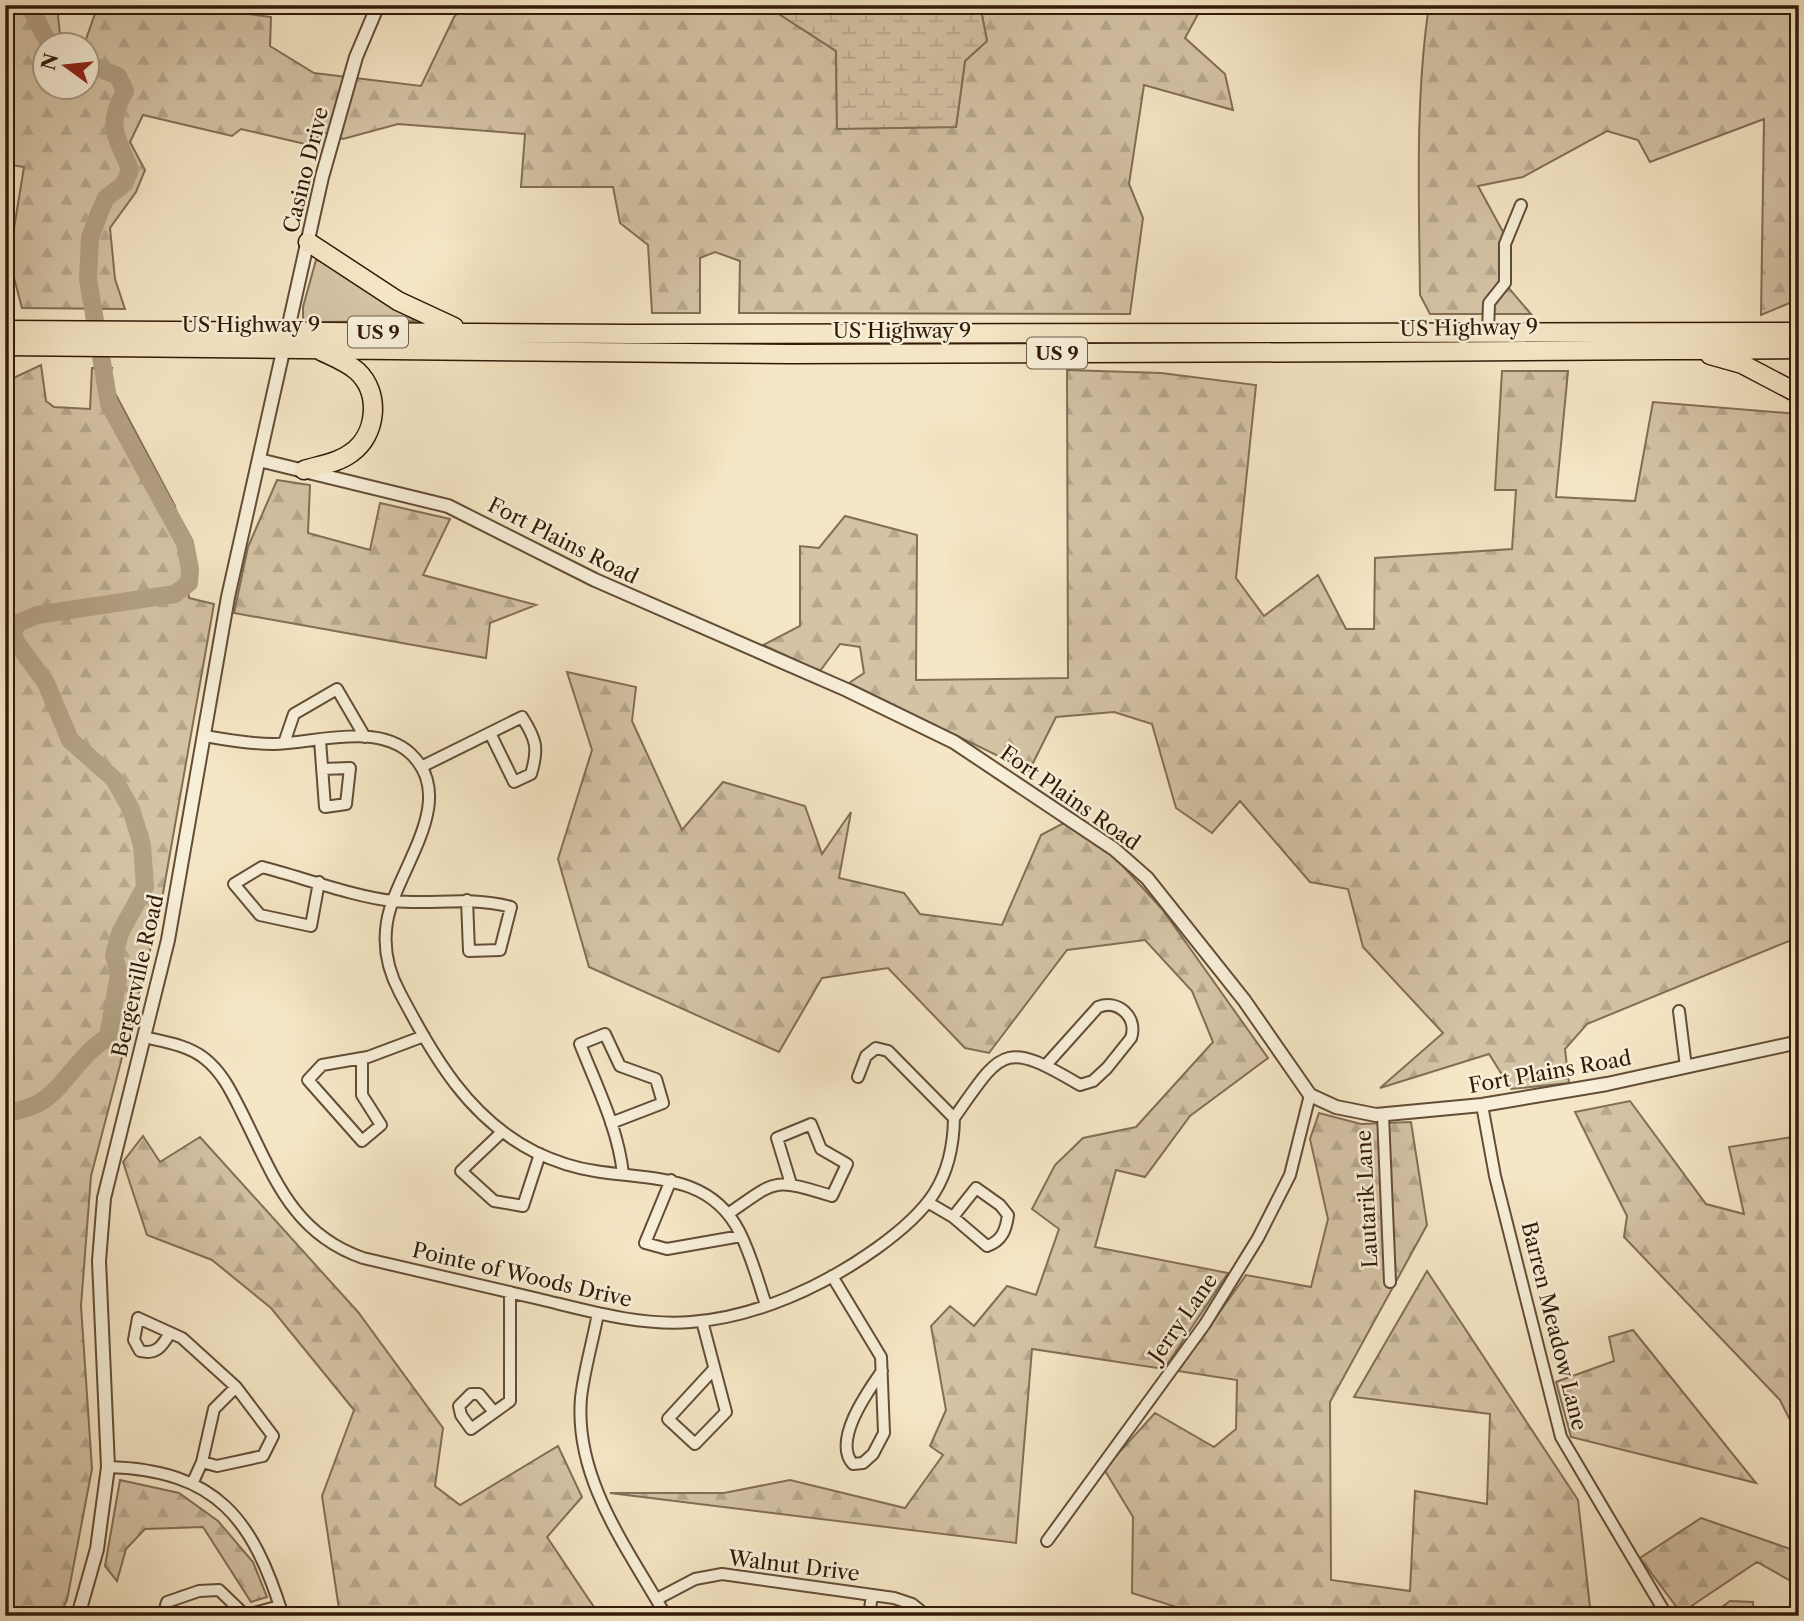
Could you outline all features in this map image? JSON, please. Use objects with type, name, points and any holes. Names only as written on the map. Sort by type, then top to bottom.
[{"type":"highway","points":[[308,242],[398,302],[428,318],[467,332]]},
{"type":"highway","name":"US Highway 9","points":[[5,330],[54,339]]},
{"type":"highway","name":"US Highway 9","points":[[5,346],[54,339],[286,340],[467,332],[1799,332]]},
{"type":"highway","name":"US Highway 9","points":[[286,340],[316,348],[790,354],[1383,352],[1460,349],[1700,352],[1799,349]]},
{"type":"highway","points":[[304,470],[350,454],[366,436],[373,416],[372,394],[364,378],[356,370],[316,348]]},
{"type":"highway","points":[[1700,352],[1742,364],[1799,394]]},
{"type":"street","name":"Casino Drive","points":[[286,340],[335,124],[356,57],[378,5]]},
{"type":"street","points":[[1488,331],[1489,303],[1506,283],[1505,244],[1521,205]]},
{"type":"street","name":"Bergerville Road","points":[[78,1616],[97,1549],[108,1467],[100,1232],[110,1166],[175,906],[228,597],[286,340]]},
{"type":"street","name":"Fort Plains Road","points":[[259,460],[448,506],[643,602],[886,708],[975,755],[1114,849],[1147,878],[1244,1000],[1310,1095],[1350,1112],[1383,1115],[1558,1094],[1799,1042]]},
{"type":"street","points":[[284,743],[293,714],[337,689],[365,737]]},
{"type":"street","points":[[421,766],[522,717],[537,740],[537,753],[531,774],[514,782],[490,733]]},
{"type":"street","points":[[205,736],[284,743],[365,737],[394,742],[414,757],[428,784],[428,810],[392,901],[385,941],[389,967],[424,1036],[458,1091],[502,1132],[540,1154],[578,1168],[671,1180],[705,1193],[727,1214],[741,1236],[766,1305]]},
{"type":"street","points":[[320,740],[322,769]]},
{"type":"street","points":[[319,882],[311,926],[260,915],[234,884],[262,867],[392,901],[467,900],[481,900],[511,907],[500,950],[469,951],[467,900]]},
{"type":"street","points":[[858,1077],[866,1056],[876,1048],[888,1051],[954,1118],[988,1069],[1002,1057],[1016,1055],[1046,1065],[1080,1085],[1093,1081],[1131,1038],[1134,1029],[1130,1016],[1118,1006],[1107,1004],[1098,1007],[1046,1065]]},
{"type":"street","points":[[1679,1011],[1686,1067]]},
{"type":"street","points":[[611,1123],[663,1103],[656,1079],[620,1066],[605,1034],[580,1045],[611,1123],[619,1142],[623,1174]]},
{"type":"street","points":[[362,1058],[362,1095],[381,1125],[362,1141],[308,1080],[322,1065],[362,1058],[424,1036]]},
{"type":"street","name":"Pointe of Woods Drive","points":[[144,1037],[188,1049],[217,1070],[290,1206],[318,1236],[363,1258],[598,1313],[657,1322],[702,1321],[766,1305],[832,1276],[887,1241],[929,1203],[947,1169],[953,1141],[954,1118]]},
{"type":"street","name":"Jerry Lane","points":[[1047,1541],[1205,1324],[1258,1238],[1290,1175],[1310,1095]]},
{"type":"street","name":"Barren Meadow Lane","points":[[1482,1105],[1495,1175],[1561,1437],[1667,1616]]},
{"type":"street","name":"Lautarik Lane","points":[[1383,1115],[1391,1282]]},
{"type":"street","points":[[727,1214],[772,1184],[791,1184],[832,1196],[847,1164],[821,1149],[811,1124],[777,1138],[791,1184]]},
{"type":"street","points":[[502,1132],[461,1171],[494,1200],[523,1206],[540,1154]]},
{"type":"street","points":[[671,1180],[645,1243],[667,1249],[741,1236]]},
{"type":"street","points":[[929,1203],[953,1217],[987,1246],[996,1243],[1006,1230],[1008,1215],[1000,1205],[976,1188],[953,1217]]},
{"type":"street","points":[[832,1276],[881,1357],[884,1433],[873,1454],[863,1464],[853,1464],[848,1452],[853,1412],[881,1371]]},
{"type":"street","points":[[494,1412],[510,1401],[510,1292]]},
{"type":"street","points":[[598,1313],[581,1398],[584,1452],[598,1495],[666,1616]]},
{"type":"street","points":[[702,1321],[726,1412],[695,1444],[668,1419],[714,1369]]},
{"type":"street","points":[[170,1332],[182,1338],[236,1387],[273,1436],[263,1456],[217,1466],[202,1462]]},
{"type":"street","points":[[192,1484],[202,1462],[215,1409],[236,1387]]},
{"type":"street","points":[[108,1467],[162,1473],[192,1484],[221,1503],[250,1534],[264,1559],[281,1611],[244,1615],[219,1590],[199,1591],[167,1602],[163,1616]]},
{"type":"street","name":"Walnut Drive","points":[[657,1599],[695,1579],[722,1574],[906,1601],[927,1616]]},
{"type":"street","points":[[869,1616],[872,1595]]},
{"type":"green space","points":[[5,5],[57,5],[60,32],[32,32],[32,102],[102,102],[102,32],[89,32],[98,5],[209,5],[213,9],[271,17],[270,46],[314,73],[421,86],[454,17],[464,5],[765,5],[836,51],[837,128],[956,127],[965,61],[987,41],[980,5],[1203,5],[1185,38],[1225,74],[1233,110],[1144,85],[1129,184],[1143,218],[1130,314],[739,313],[740,261],[715,252],[700,258],[700,313],[652,313],[648,245],[620,223],[613,187],[521,187],[525,134],[398,124],[343,139],[321,131],[314,144],[305,144],[241,129],[232,136],[143,115],[130,142],[145,170],[136,192],[110,228],[115,279],[125,309],[22,308],[9,259],[24,167],[5,164]]},
{"type":"green space","points":[[765,5],[980,5],[987,41],[965,61],[956,127],[837,129],[836,51]]},
{"type":"green space","points":[[1429,5],[1799,5],[1799,299],[1761,315],[1764,119],[1650,162],[1638,140],[1607,131],[1523,177],[1478,186],[1508,241],[1506,285],[1531,314],[1430,314],[1420,295],[1419,186],[1420,113]]},
{"type":"green space","points":[[316,260],[324,262],[415,321],[319,322],[318,318],[314,318],[314,322],[303,322],[303,307]]},
{"type":"green space","points":[[41,365],[46,401],[54,407],[90,409],[92,368],[112,368],[108,380],[175,506],[189,598],[214,604],[159,916],[91,1176],[81,1306],[92,1469],[67,1600],[59,1616],[5,1616],[5,382]]},
{"type":"green space","points":[[1067,370],[1161,373],[1256,385],[1236,578],[1264,616],[1318,575],[1346,629],[1374,629],[1375,558],[1512,549],[1516,490],[1495,490],[1502,371],[1568,371],[1556,497],[1635,501],[1653,402],[1799,414],[1799,943],[1789,941],[1587,1024],[1565,1049],[1569,1083],[1511,1089],[1489,1054],[1380,1088],[1443,1033],[1363,947],[1348,889],[1310,882],[1240,801],[1212,833],[1176,808],[1152,724],[1114,712],[1056,717],[1029,771],[849,683],[864,673],[860,647],[840,644],[820,671],[763,645],[800,626],[800,546],[819,548],[845,516],[917,535],[916,680],[1068,678]]},
{"type":"green space","points":[[277,480],[310,485],[308,533],[370,550],[380,503],[450,519],[423,575],[536,605],[490,623],[486,658],[234,613],[248,547]]},
{"type":"green space","points":[[567,672],[636,687],[632,721],[682,830],[723,782],[805,806],[822,854],[851,812],[839,878],[904,893],[920,914],[1002,925],[1041,835],[1077,816],[1162,909],[1268,1058],[1190,1116],[1145,1177],[1116,1170],[1095,1247],[1228,1273],[1164,1369],[1032,1349],[1016,1543],[610,1493],[724,1493],[790,1480],[905,1508],[943,1455],[930,1446],[946,1410],[931,1326],[950,1306],[974,1326],[1007,1286],[1036,1295],[1059,1229],[1032,1209],[1055,1165],[1083,1138],[1136,1127],[1213,1042],[1192,991],[1145,940],[1067,950],[989,1053],[965,1048],[888,968],[822,978],[779,1052],[589,967],[558,859],[592,750]]},
{"type":"green space","points":[[1630,1101],[1706,1204],[1744,1214],[1729,1147],[1799,1136],[1799,1438],[1780,1400],[1624,1237],[1627,1216],[1575,1112]]},
{"type":"green space","points":[[1319,1113],[1361,1124],[1411,1122],[1427,1225],[1330,1402],[1331,1580],[1410,1591],[1415,1491],[1487,1504],[1490,1414],[1354,1397],[1427,1271],[1578,1500],[1591,1616],[1205,1616],[1132,1593],[1133,1517],[1104,1469],[1155,1413],[1214,1447],[1236,1429],[1237,1380],[1178,1371],[1246,1275],[1311,1287],[1328,1219],[1310,1139]]},
{"type":"green space","points":[[143,1136],[160,1162],[200,1137],[358,1312],[443,1428],[435,1486],[460,1505],[558,1446],[582,1497],[547,1537],[600,1616],[332,1616],[339,1609],[322,1496],[354,1410],[271,1308],[212,1260],[147,1235],[123,1162]]},
{"type":"green space","points":[[1633,1330],[1756,1483],[1571,1437],[1556,1382],[1614,1361],[1609,1337]]},
{"type":"green space","points":[[120,1480],[179,1493],[218,1521],[253,1562],[267,1597],[251,1602],[203,1527],[145,1529],[126,1549],[117,1581],[105,1566]]},
{"type":"green space","points":[[1701,1518],[1799,1552],[1799,1591],[1796,1584],[1757,1562],[1681,1613],[1640,1558]]},
{"type":"green space","points":[[1730,1601],[1753,1602],[1754,1616],[1710,1616]]},
{"type":"waterway","points":[[29,5],[43,32]]},
{"type":"waterway","points":[[5,1114],[33,1106],[47,1098],[88,1054],[108,1037],[119,974],[114,955],[120,933],[145,887],[142,845],[131,809],[114,779],[70,740],[46,683],[16,642],[13,632],[18,623],[37,615],[175,594],[189,583],[190,569],[185,543],[109,404],[88,279],[90,238],[106,198],[124,184],[130,170],[117,139],[114,123],[125,91],[118,76],[102,70]]}]
